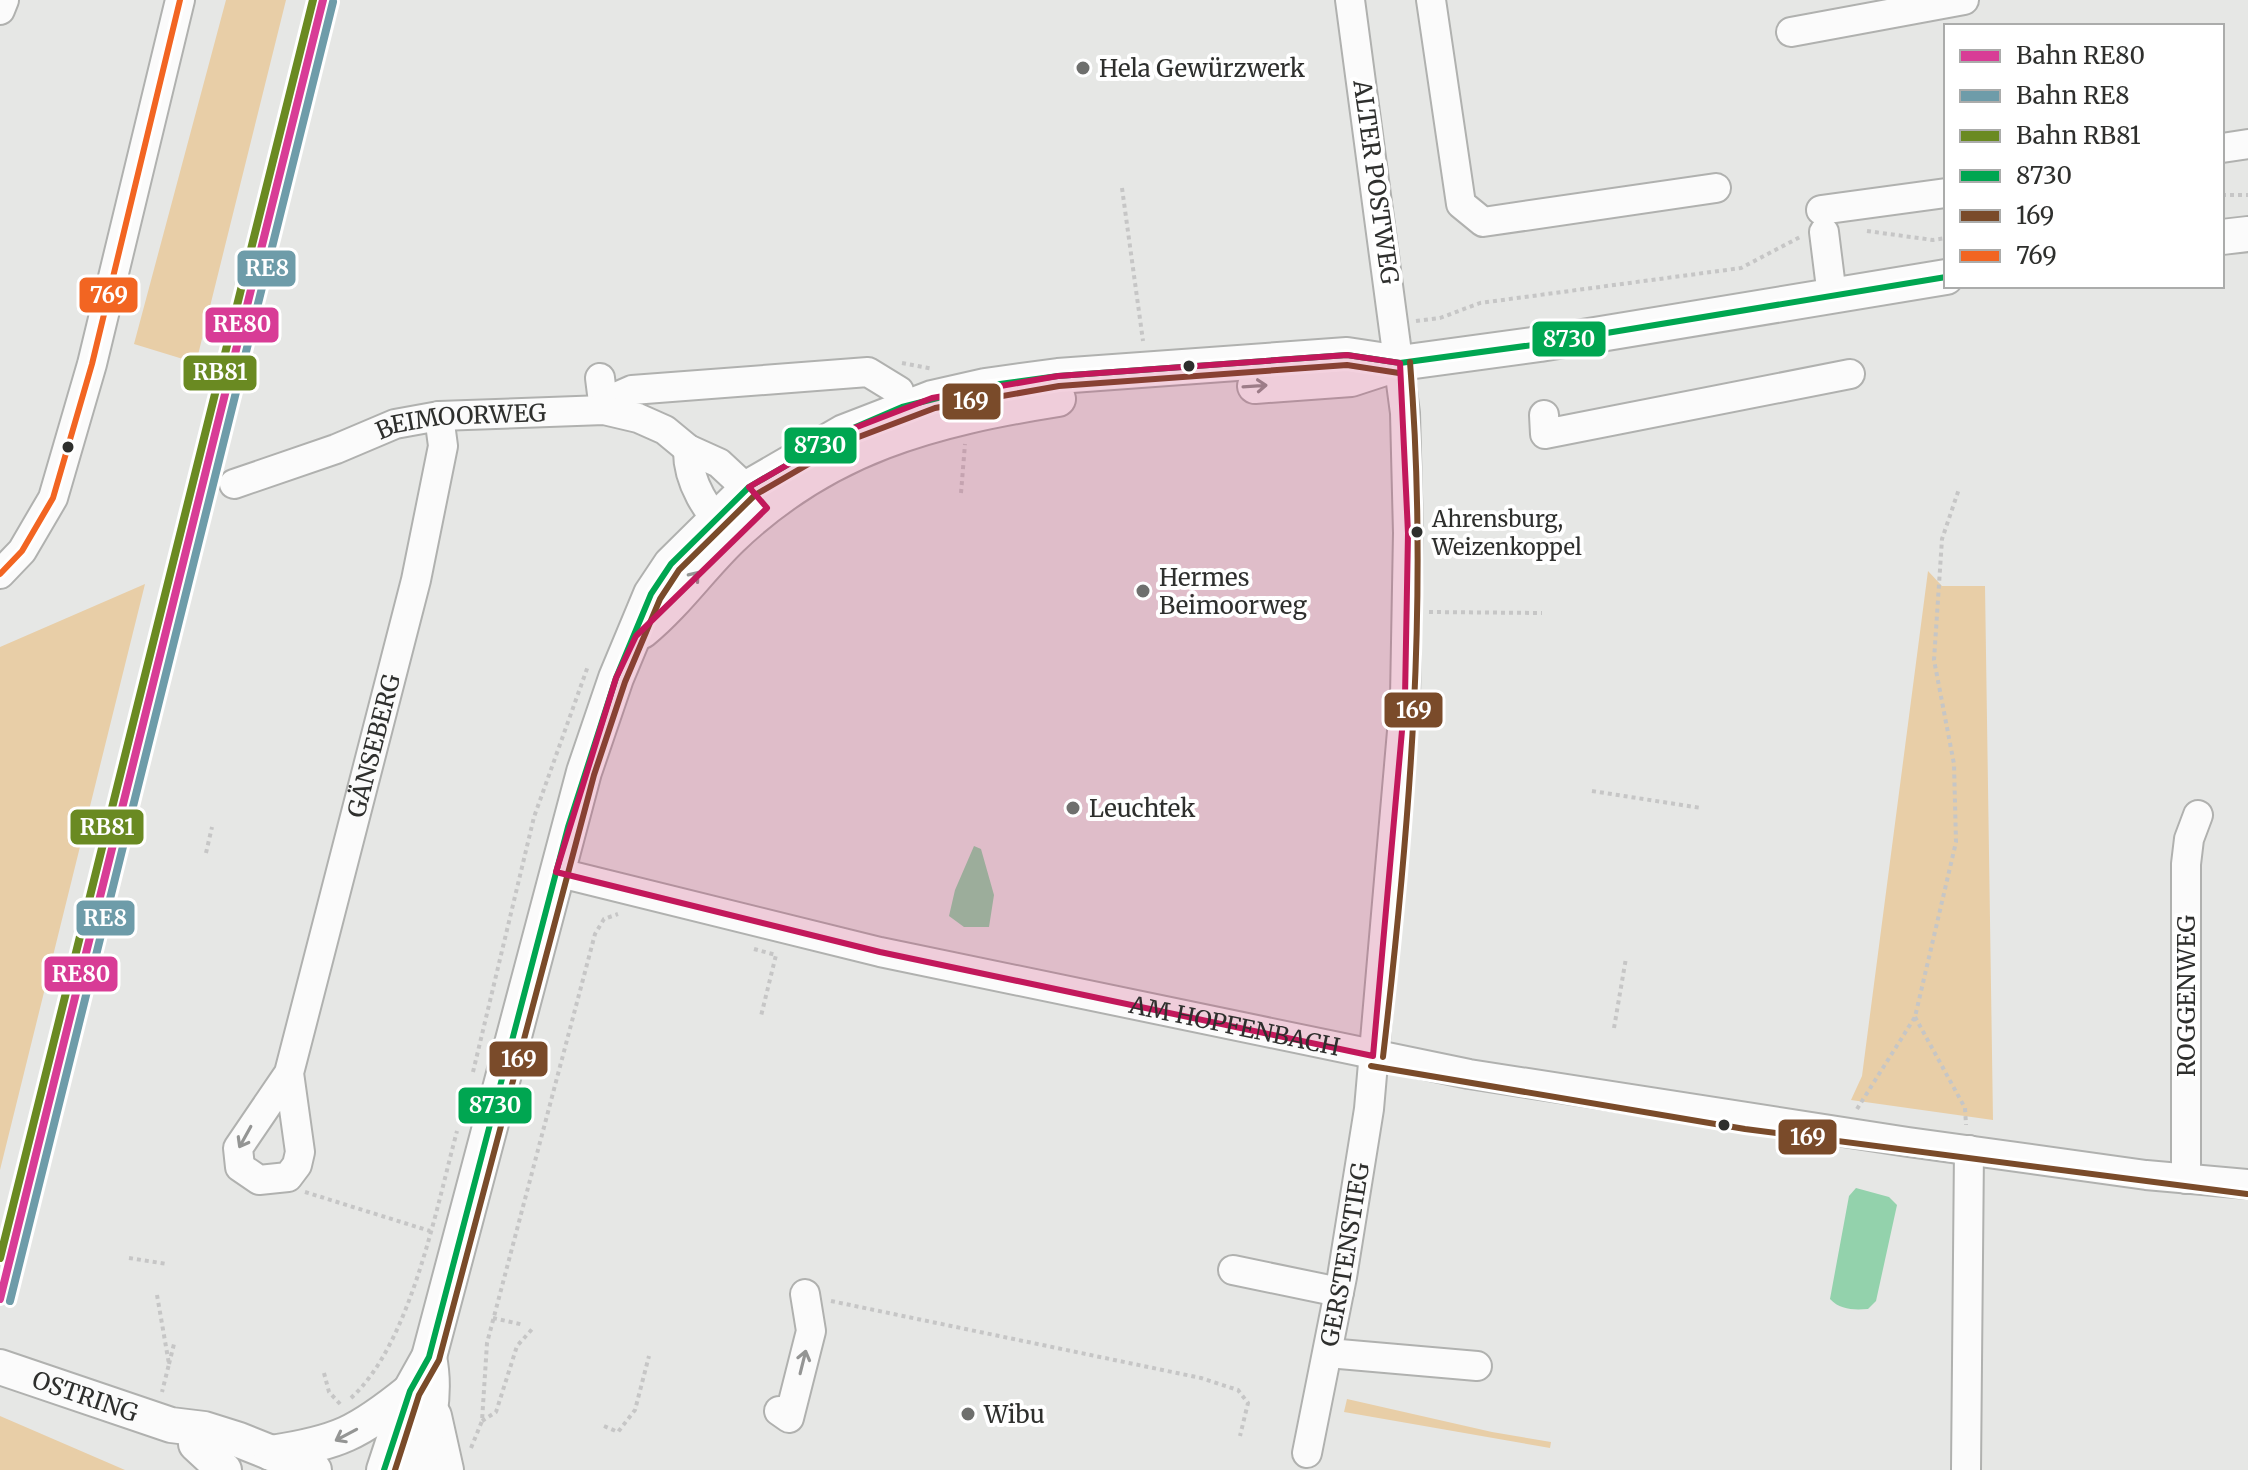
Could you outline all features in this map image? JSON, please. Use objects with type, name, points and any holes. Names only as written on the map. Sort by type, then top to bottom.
[{"type":"main road","points":[[2224,237],[2248,234]]},
{"type":"main road","points":[[416,1470],[421,1395],[429,1357],[556,872],[616,678],[651,594],[671,564],[723,528],[803,453],[906,418],[985,386],[1058,376],[1347,355],[1400,363],[1540,344],[1944,277]]},
{"type":"main road","name":"OSTRING","points":[[0,1367],[204,1429],[262,1462],[314,1470]]},
{"type":"main road","points":[[262,1462],[318,1445],[345,1420],[421,1395]]},
{"type":"main road","points":[[421,1395],[436,1439],[455,1464]]},
{"type":"main road","points":[[384,1470],[421,1395]]},
{"type":"main road","points":[[181,1422],[224,1470]]},
{"type":"street","points":[[0,10],[4,0]]},
{"type":"street","points":[[0,574],[22,551],[53,498],[92,364],[180,0]]},
{"type":"street","name":"ALTER POSTWEG","points":[[1350,0],[1396,324],[1405,413],[1408,612]]},
{"type":"street","points":[[1431,0],[1461,204],[1483,222],[1716,188]]},
{"type":"street","points":[[1791,32],[1964,0]]},
{"type":"street","points":[[2224,148],[2248,144]]},
{"type":"street","points":[[1832,296],[1822,221],[1944,193]]},
{"type":"street","points":[[604,410],[616,397],[632,390],[868,372],[899,391],[906,418]]},
{"type":"street","points":[[1544,415],[1545,434],[1850,374]]},
{"type":"street","points":[[600,378],[604,410]]},
{"type":"street","name":"BEIMOORWEG","points":[[234,484],[336,449],[395,424],[439,416],[604,410],[650,422],[688,449],[719,463],[758,497]]},
{"type":"street","name":"GÄNSEBERG","points":[[289,1073],[300,1152],[297,1165],[288,1177],[273,1181],[249,1176],[240,1167],[238,1148],[289,1073],[416,580],[443,446],[439,416]]},
{"type":"street","points":[[688,449],[691,477],[723,528]]},
{"type":"street","name":"GERSTENSTIEG","points":[[1307,1453],[1339,1292],[1369,1109],[1394,841],[1408,612]]},
{"type":"street","name":"ROGGENWEG","points":[[2186,1179],[2186,864],[2189,839],[2198,815]]},
{"type":"street","name":"AM HOPFENBACH","points":[[556,872],[880,952],[1373,1056],[1842,1133],[2186,1179],[2248,1184]]},
{"type":"street","points":[[1966,1470],[1969,1150]]},
{"type":"street","points":[[1233,1270],[1339,1292]]},
{"type":"street","points":[[779,1411],[789,1418],[811,1331],[805,1294]]},
{"type":"street","points":[[1328,1353],[1477,1366]]},
{"type":"path","points":[[1122,188],[1144,347],[1151,346]]},
{"type":"path","points":[[2224,195],[2248,195]]},
{"type":"path","points":[[1396,324],[1440,318],[1480,303],[1741,268],[1822,221],[1866,231],[1933,240],[1944,238]]},
{"type":"path","points":[[1842,1133],[1915,1017],[1956,842],[1954,764],[1934,660],[1942,539],[1959,489]]},
{"type":"path","points":[[1408,612],[1542,613]]},
{"type":"path","points":[[470,1086],[534,817],[568,714],[595,654]]},
{"type":"path","points":[[1592,791],[1701,808]]},
{"type":"path","points":[[206,853],[212,827]]},
{"type":"path","points":[[455,1464],[479,1437],[483,1372],[493,1318],[595,934],[604,919],[627,915],[635,892]]},
{"type":"path","points":[[747,947],[776,955],[761,1016]]},
{"type":"path","points":[[1614,1028],[1626,958]]},
{"type":"path","points":[[1915,1017],[1965,1108],[1969,1150]]},
{"type":"path","points":[[324,1373],[329,1392],[345,1420],[377,1371],[414,1283],[458,1129]]},
{"type":"path","points":[[288,1177],[308,1195],[430,1231]]},
{"type":"path","points":[[129,1258],[167,1264]]},
{"type":"path","points":[[805,1294],[858,1308],[1201,1378],[1226,1386],[1238,1390],[1248,1403],[1240,1436]]},
{"type":"path","points":[[157,1295],[169,1364]]},
{"type":"path","points":[[493,1318],[524,1325]]},
{"type":"path","points":[[482,1421],[496,1412],[517,1346],[534,1327]]},
{"type":"path","points":[[162,1392],[174,1344]]},
{"type":"path","points":[[604,1426],[618,1432],[635,1410],[649,1356]]},
{"type":"path","points":[[148,1388],[162,1392],[181,1422]]},
{"type":"highlighted area","points":[[1347,355],[1400,363],[1408,533],[1405,697],[1373,1056],[880,952],[556,872],[616,678],[636,636],[767,508],[749,487],[844,432],[932,398],[1058,376]]},
{"type":"shaded area","points":[[226,0],[286,0],[196,363],[134,344]]},
{"type":"shaded area","points":[[1928,571],[1942,586],[1985,586],[1993,1120],[1851,1100],[1862,1076]]},
{"type":"shaded area","points":[[145,584],[0,1170],[0,647]]},
{"type":"shaded area","points":[[974,846],[981,849],[994,895],[989,927],[964,927],[949,916],[955,890]]},
{"type":"shaded area","points":[[1856,1188],[1889,1197],[1897,1205],[1876,1301],[1868,1309],[1843,1307],[1830,1299],[1849,1196]]},
{"type":"shaded area","points":[[1347,1399],[1551,1442],[1550,1448],[1344,1412]]},
{"type":"shaded area","points":[[0,1416],[125,1470],[0,1470]]},
{"type":"rail line","name":"RB81","points":[[0,1258],[313,0]]},
{"type":"rail line","name":"RE80","points":[[0,1299],[323,0]]},
{"type":"rail line","name":"RE8","points":[[10,1301],[333,2]]},
{"type":"transit line","name":"769","points":[[0,574],[22,551],[53,498],[92,364],[180,0]]},
{"type":"transit line","name":"8730","points":[[384,1470],[410,1391],[429,1357],[568,827],[616,678],[651,594],[671,564],[749,487],[844,432],[902,407],[985,386],[1058,376],[1347,355],[1400,363],[1540,344],[1944,277]]},
{"type":"transit line","name":"169","points":[[1383,1057],[1401,883],[1414,710],[1418,537],[1410,362]]},
{"type":"transit line","name":"169","points":[[395,1470],[419,1395],[439,1360],[594,775],[625,682],[660,599],[679,570],[755,495],[848,441],[935,408],[1059,386],[1347,365],[1399,373]]},
{"type":"transit line","name":"169","points":[[1371,1066],[1745,1129],[2247,1194]]},
{"type":"place","name":"Hela Gewürzwerk","points":[[1083,68]]},
{"type":"place","name":"Ahrensburg, Weizenkoppel","points":[[1417,532]]},
{"type":"place","name":"Hermes Beimoorweg","points":[[1143,591]]},
{"type":"place","name":"Leuchtek","points":[[1073,808]]},
{"type":"place","name":"Wibu","points":[[968,1414]]}]
